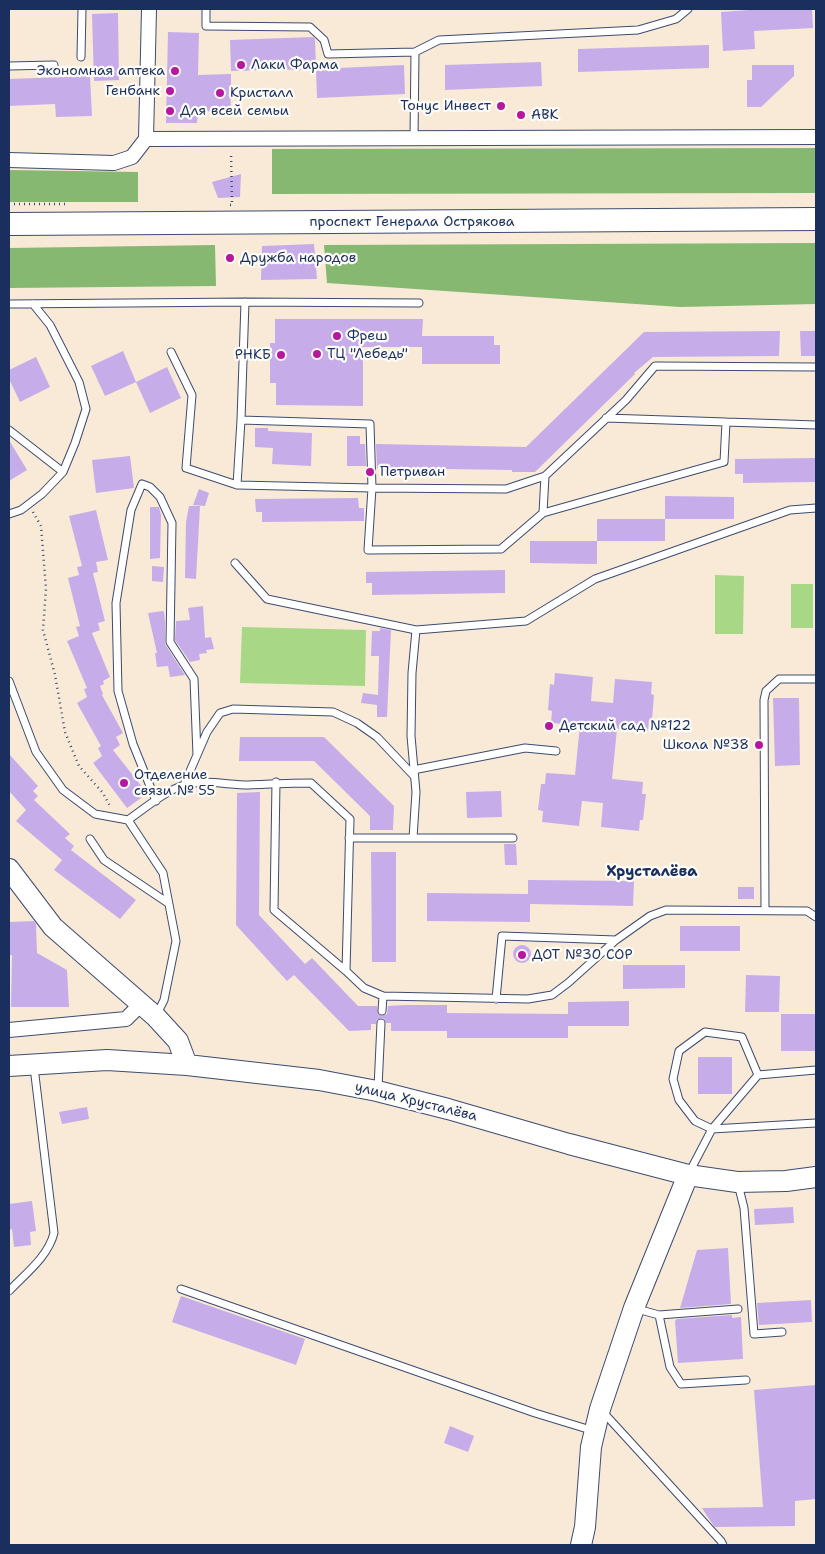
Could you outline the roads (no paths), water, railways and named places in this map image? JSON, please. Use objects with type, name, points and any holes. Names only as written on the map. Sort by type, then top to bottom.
[{"type":"main road","name":"проспект Генерала Острякова","points":[[9,224],[816,219]]},
{"type":"main road","points":[[9,869],[53,927],[156,1017],[178,1041],[187,1065]]},
{"type":"main road","name":"улица Хрусталёва","points":[[9,1066],[107,1060],[187,1065],[319,1080],[377,1091],[448,1109],[569,1144],[688,1175],[737,1182],[814,1179]]},
{"type":"main road","points":[[581,1545],[585,1527],[592,1447],[600,1409],[634,1308],[688,1175]]},
{"type":"street","points":[[9,160],[114,162],[132,157],[146,139],[149,9]]},
{"type":"street","points":[[146,139],[816,138]]},
{"type":"street","points":[[9,1030],[126,1019],[141,1004]]},
{"type":"lane","points":[[82,9],[82,57]]},
{"type":"lane","points":[[206,9],[206,26],[310,27],[324,40],[328,54],[416,52],[439,40],[638,30],[676,19],[688,9]]},
{"type":"lane","points":[[414,138],[416,52]]},
{"type":"lane","points":[[9,66],[54,65]]},
{"type":"lane","points":[[237,485],[241,420],[244,302]]},
{"type":"lane","points":[[9,304],[420,303]]},
{"type":"lane","points":[[9,514],[21,510],[42,494],[63,472],[86,409],[79,382],[50,325],[33,304]]},
{"type":"lane","points":[[171,352],[192,395],[186,468],[237,485],[506,488],[545,476],[626,400],[656,366],[816,367]]},
{"type":"lane","points":[[606,418],[816,426]]},
{"type":"lane","points":[[241,420],[370,424],[372,488],[368,550],[502,549],[542,513],[724,462],[726,422]]},
{"type":"lane","points":[[9,430],[63,472]]},
{"type":"lane","points":[[542,513],[545,476]]},
{"type":"lane","points":[[156,801],[133,744],[118,691],[116,603],[131,510],[142,484],[150,487],[160,497],[172,522],[170,642],[194,679],[197,755]]},
{"type":"lane","points":[[235,563],[267,599],[416,630],[526,621],[595,579],[790,510],[816,508]]},
{"type":"lane","points":[[413,838],[416,792],[411,736],[416,630]]},
{"type":"lane","points":[[765,910],[764,700],[766,691],[779,679],[816,679]]},
{"type":"lane","points":[[9,681],[36,752],[63,790],[95,814],[128,820],[175,789],[204,782],[248,785],[276,782],[311,783],[350,819],[346,971]]},
{"type":"lane","points":[[184,786],[207,732],[220,713],[232,709],[333,712],[357,723],[377,738],[414,773]]},
{"type":"lane","points":[[414,773],[525,748],[556,751]]},
{"type":"lane","points":[[276,782],[274,910],[364,988],[383,996],[528,999],[552,995],[616,940],[650,916],[666,910],[807,911],[816,917]]},
{"type":"lane","points":[[128,820],[162,873],[176,941],[164,1000],[156,1017]]},
{"type":"lane","points":[[349,838],[513,838]]},
{"type":"lane","points":[[90,839],[104,860],[168,903]]},
{"type":"lane","points":[[496,999],[502,936],[616,940]]},
{"type":"lane","points":[[382,1011],[383,996]]},
{"type":"lane","points":[[377,1091],[381,1024]]},
{"type":"lane","points":[[758,1075],[742,1038],[705,1032],[679,1051],[673,1080],[679,1100],[695,1121],[712,1129],[816,1123]]},
{"type":"lane","points":[[9,1291],[46,1252],[52,1243],[54,1233],[33,1064]]},
{"type":"lane","points":[[688,1175],[712,1129],[758,1075],[816,1070]]},
{"type":"lane","points":[[737,1182],[744,1208],[754,1334],[782,1332]]},
{"type":"lane","points":[[181,1289],[535,1413],[595,1432]]},
{"type":"lane","points":[[634,1308],[659,1316],[738,1309]]},
{"type":"lane","points":[[659,1316],[670,1367],[681,1384],[746,1380]]},
{"type":"lane","points":[[600,1409],[723,1545]]},
{"type":"place","name":"Лаки Фарма","points":[[241,65]]},
{"type":"place","name":"Экономная аптека","points":[[175,71]]},
{"type":"place","name":"Генбанк","points":[[170,91]]},
{"type":"place","name":"Кристалл","points":[[220,93]]},
{"type":"place","name":"Тонус Инвест","points":[[501,106]]},
{"type":"place","name":"Для всей семьи","points":[[170,111]]},
{"type":"place","name":"АВК","points":[[521,115]]},
{"type":"place","name":"Дружба народов","points":[[230,258]]},
{"type":"place","name":"Фреш","points":[[337,336]]},
{"type":"place","name":"ТЦ \"Лебедь\"","points":[[317,354]]},
{"type":"place","name":"РНКБ","points":[[281,355]]},
{"type":"place","name":"Петриван","points":[[370,472]]},
{"type":"place","name":"Детский сад №122","points":[[549,726]]},
{"type":"place","name":"Школа №38","points":[[759,745]]},
{"type":"place","name":"Отделение связи № 55","points":[[124,783]]},
{"type":"place","name":"ДОТ №30 СОР","points":[[522,955]]},
{"type":"district","name":"Хрусталёва","points":[[652,872]]}]
